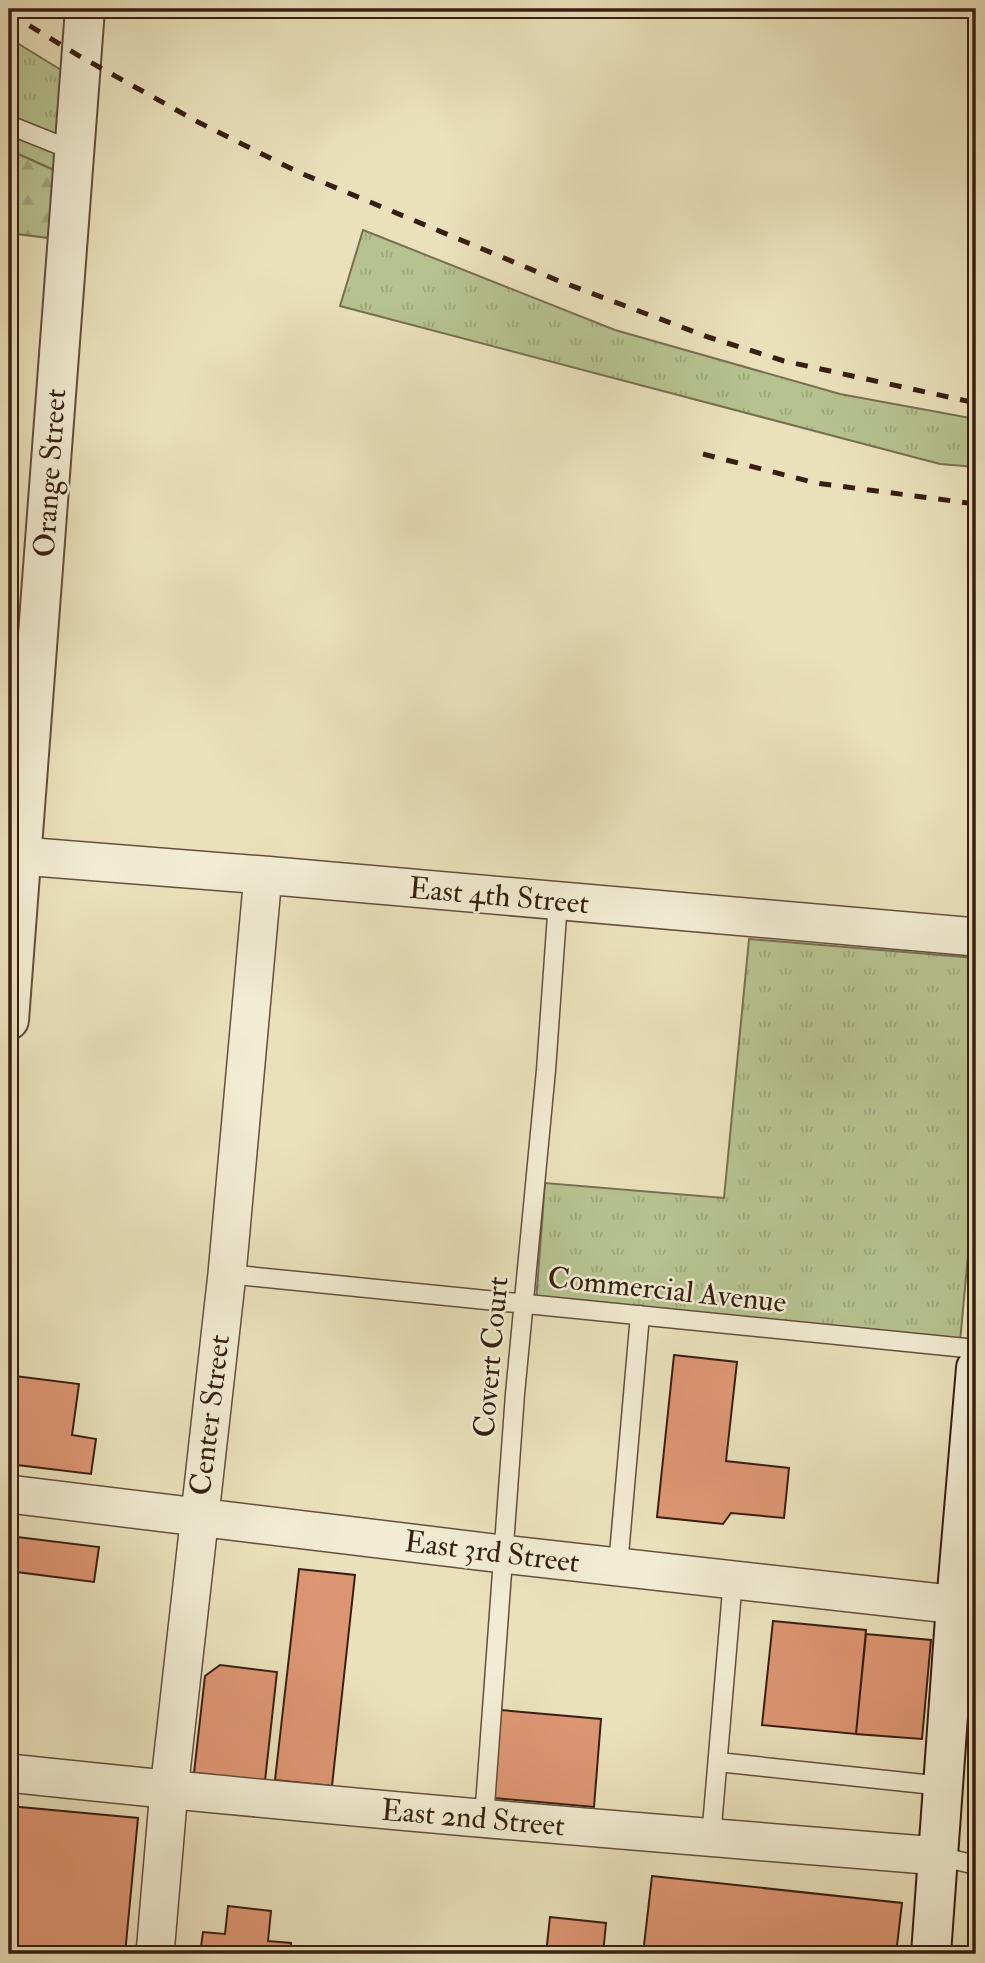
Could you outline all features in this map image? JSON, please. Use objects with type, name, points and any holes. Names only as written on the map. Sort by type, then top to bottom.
[{"type":"street","name":"Orange Street","points":[[9,1020],[15,856],[85,9]]},
{"type":"street","name":"East 4th Street","points":[[15,856],[976,937]]},
{"type":"street","name":"Center Street","points":[[155,1954],[169,1790],[227,1274],[263,876]]},
{"type":"street","points":[[931,1954],[943,1786],[966,1605],[976,1368]]},
{"type":"street","name":"East 3rd Street","points":[[9,1494],[502,1554],[966,1605]]},
{"type":"street","name":"East 2nd Street","points":[[9,1773],[484,1819],[938,1856]]},
{"type":"lane","points":[[9,125],[74,151]]},
{"type":"lane","name":"Covert Court","points":[[484,1819],[502,1554],[546,1070],[558,901]]},
{"type":"lane","name":"Commercial Avenue","points":[[227,1274],[976,1349]]},
{"type":"lane","points":[[618,1566],[640,1315]]},
{"type":"lane","points":[[711,1838],[733,1579]]},
{"type":"lane","points":[[718,1762],[943,1786]]},
{"type":"lane","points":[[938,1856],[976,1865]]},
{"type":"green space","points":[[9,38],[66,73],[65,175],[9,150]]},
{"type":"green space","points":[[9,150],[65,175],[64,240],[9,233]]},
{"type":"green space","points":[[363,230],[615,330],[840,394],[976,419],[976,467],[940,464],[340,306]]},
{"type":"green space","points":[[749,939],[976,958],[976,1169],[960,1342],[536,1301],[545,1183],[724,1198]]},
{"type":"building","points":[[674,1355],[737,1362],[726,1461],[789,1468],[784,1518],[731,1513],[723,1524],[657,1517]]},
{"type":"building","points":[[15,1376],[79,1384],[72,1435],[96,1439],[91,1474],[9,1464],[9,1426]]},
{"type":"building","points":[[9,1536],[99,1547],[94,1582],[9,1571]]},
{"type":"building","points":[[299,1569],[355,1575],[332,1786],[275,1780]]},
{"type":"building","points":[[773,1621],[866,1630],[856,1734],[762,1725]]},
{"type":"building","points":[[866,1634],[931,1640],[922,1739],[856,1734]]},
{"type":"building","points":[[220,1665],[277,1672],[265,1781],[194,1773],[205,1676]]},
{"type":"building","points":[[501,1710],[601,1719],[594,1807],[493,1798]]},
{"type":"building","points":[[9,1806],[138,1818],[125,1954],[9,1954]]},
{"type":"building","points":[[652,1876],[902,1903],[896,1954],[643,1954]]},
{"type":"building","points":[[228,1906],[271,1911],[268,1941],[291,1943],[290,1954],[200,1954],[203,1932],[225,1934]]},
{"type":"building","points":[[550,1917],[606,1923],[603,1954],[546,1954]]},
{"type":"railway","points":[[9,13],[81,57],[198,122],[298,172],[559,281],[708,337],[784,361],[976,403]]},
{"type":"railway","points":[[703,454],[816,483],[976,504]]}]
